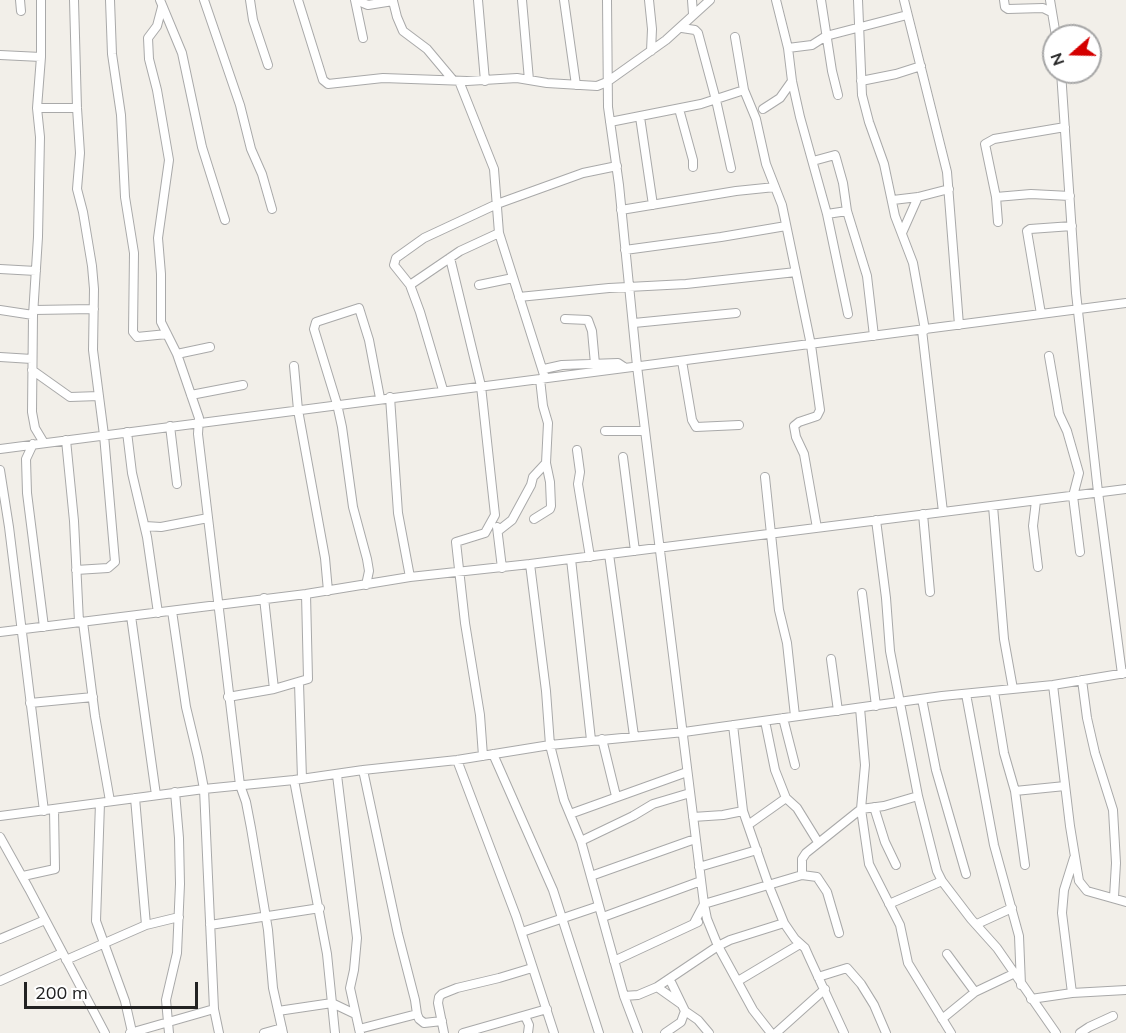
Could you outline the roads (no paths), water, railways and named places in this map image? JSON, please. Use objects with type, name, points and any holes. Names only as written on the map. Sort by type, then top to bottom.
[{"type":"street","points":[[20,0],[21,11]]},
{"type":"street","points":[[41,0],[38,108],[40,137],[32,370],[33,420],[37,433],[44,443]]},
{"type":"street","points":[[74,0],[80,153],[77,189],[92,266],[93,350],[104,435],[115,562],[108,568],[76,570]]},
{"type":"street","points":[[110,0],[112,54],[121,114],[125,197],[134,253],[131,314],[133,332],[137,337],[167,334]]},
{"type":"street","points":[[204,0],[272,209]]},
{"type":"street","points":[[250,0],[253,20],[268,65]]},
{"type":"street","points":[[298,0],[323,80],[328,84],[383,78],[485,81],[517,78],[597,86],[607,82],[682,28],[693,14],[710,0]]},
{"type":"street","points":[[355,0],[363,38]]},
{"type":"street","points":[[362,0],[363,3],[369,5],[393,1],[403,31],[427,49],[456,80],[494,169],[499,232],[543,375],[543,405],[548,423],[546,463],[551,506],[534,519]]},
{"type":"street","points":[[478,0],[485,81]]},
{"type":"street","points":[[522,0],[529,80]]},
{"type":"street","points":[[564,0],[576,85]]},
{"type":"street","points":[[607,0],[609,49],[607,82],[610,122],[617,166],[637,366],[684,732],[700,881],[707,918],[718,946],[753,1010],[771,1033]]},
{"type":"street","points":[[649,0],[652,29],[651,51]]},
{"type":"street","points":[[692,0],[693,14]]},
{"type":"street","points":[[776,0],[788,48],[792,81],[827,214],[848,314]]},
{"type":"street","points":[[820,0],[838,95]]},
{"type":"street","points":[[858,0],[861,81],[865,108],[884,164],[895,216],[913,262],[923,330],[943,512]]},
{"type":"street","points":[[904,0],[944,152],[959,325]]},
{"type":"street","points":[[1004,0],[1005,7],[1008,9],[1048,5],[1053,24]]},
{"type":"street","points":[[161,4],[157,26],[148,38],[149,59],[158,90],[168,150],[168,168],[158,238],[161,322],[177,354],[198,413],[228,697],[240,785],[248,812],[268,930],[273,988],[282,1031],[264,1033]]},
{"type":"street","points":[[161,4],[182,53],[202,147],[225,220]]},
{"type":"street","points":[[788,48],[812,45],[826,36],[907,15]]},
{"type":"street","points":[[682,28],[695,30],[698,33],[731,168]]},
{"type":"street","points":[[735,37],[744,90],[752,106],[766,164],[782,205],[811,345],[820,410],[817,416],[794,426],[796,437],[804,454],[817,528]]},
{"type":"street","points":[[0,55],[41,57]]},
{"type":"street","points":[[861,81],[921,66]]},
{"type":"street","points":[[756,119],[763,109],[780,98],[792,81]]},
{"type":"street","points":[[0,814],[54,810],[175,792],[298,780],[363,770],[457,760],[550,745],[684,732],[922,699],[1125,675],[1098,492],[1078,310],[1062,84]]},
{"type":"street","points":[[610,122],[680,109],[744,90]]},
{"type":"street","points":[[752,106],[763,109]]},
{"type":"street","points":[[38,108],[77,108]]},
{"type":"street","points":[[680,109],[693,167]]},
{"type":"street","points":[[640,117],[653,205]]},
{"type":"street","points":[[998,222],[996,197],[985,147],[987,142],[1065,127]]},
{"type":"street","points":[[813,160],[835,155],[843,183],[847,211],[867,276],[874,336]]},
{"type":"street","points":[[444,390],[410,285],[394,265],[396,258],[431,234],[497,204],[583,172],[617,166]]},
{"type":"street","points":[[621,210],[736,191],[775,187]]},
{"type":"street","points":[[893,200],[918,197],[949,189]]},
{"type":"street","points":[[996,197],[1031,194],[1070,196]]},
{"type":"street","points":[[902,233],[918,197]]},
{"type":"street","points":[[827,214],[847,211]]},
{"type":"street","points":[[625,250],[786,226]]},
{"type":"street","points":[[1041,314],[1027,231],[1072,226]]},
{"type":"street","points":[[410,285],[450,258],[499,232]]},
{"type":"street","points":[[450,258],[482,386],[502,567]]},
{"type":"street","points":[[0,269],[36,271]]},
{"type":"street","points":[[519,297],[609,288],[686,285],[796,272]]},
{"type":"street","points":[[479,285],[513,278]]},
{"type":"street","points":[[0,449],[482,386],[543,375],[682,361],[1126,303]]},
{"type":"street","points":[[366,585],[369,571],[353,507],[342,427],[314,325],[316,322],[358,308],[361,311],[380,398]]},
{"type":"street","points":[[0,310],[33,313],[94,309]]},
{"type":"street","points":[[633,322],[736,313]]},
{"type":"street","points":[[565,319],[588,320],[592,331],[595,364]]},
{"type":"street","points":[[177,354],[210,347]]},
{"type":"street","points":[[1049,356],[1059,414],[1067,431],[1078,472],[1073,496],[1080,552]]},
{"type":"street","points":[[0,357],[33,359]]},
{"type":"street","points":[[682,361],[692,420],[696,427],[738,425]]},
{"type":"street","points":[[543,375],[561,365],[618,363],[624,368]]},
{"type":"street","points":[[294,366],[298,410],[323,547],[328,591]]},
{"type":"street","points":[[32,370],[70,397],[99,396]]},
{"type":"street","points":[[191,395],[243,385]]},
{"type":"street","points":[[390,397],[398,513],[410,577]]},
{"type":"street","points":[[170,426],[177,484]]},
{"type":"street","points":[[605,431],[645,431]]},
{"type":"street","points":[[127,432],[132,473],[145,526],[158,613]]},
{"type":"street","points":[[66,440],[81,622],[110,801]]},
{"type":"street","points":[[33,444],[26,459],[27,493],[44,627]]},
{"type":"street","points":[[577,450],[580,472],[578,484],[590,557]]},
{"type":"street","points":[[623,457],[635,551]]},
{"type":"street","points":[[498,531],[512,520],[533,477],[546,463]]},
{"type":"street","points":[[0,470],[44,811]]},
{"type":"street","points":[[765,477],[779,610],[787,644],[795,716]]},
{"type":"street","points":[[0,632],[306,594],[410,577],[609,555],[1126,489]]},
{"type":"street","points":[[1036,501],[1033,526],[1038,567]]},
{"type":"street","points":[[993,506],[1004,639],[1013,689]]},
{"type":"street","points":[[923,514],[930,592]]},
{"type":"street","points":[[495,515],[484,533],[456,542],[466,633],[488,755],[537,850],[563,919],[599,1033]]},
{"type":"street","points":[[145,526],[161,527],[208,518]]},
{"type":"street","points":[[876,520],[890,651],[918,796],[937,871],[942,881],[997,948],[1056,1033]]},
{"type":"street","points":[[609,555],[634,736]]},
{"type":"street","points":[[571,559],[591,740]]},
{"type":"street","points":[[530,564],[550,745],[570,814],[581,841],[624,996],[638,1033]]},
{"type":"street","points":[[862,593],[876,706]]},
{"type":"street","points":[[228,697],[306,681],[309,677],[306,594]]},
{"type":"street","points":[[264,598],[274,689]]},
{"type":"street","points":[[172,611],[186,707],[204,789],[214,1009],[219,1033]]},
{"type":"street","points":[[131,616],[156,795]]},
{"type":"street","points":[[831,659],[838,711]]},
{"type":"street","points":[[1082,680],[1089,727],[1113,810],[1116,864],[1114,897]]},
{"type":"street","points":[[299,683],[298,780],[332,988],[335,1033]]},
{"type":"street","points":[[1053,685],[1079,880],[1087,891],[1126,902]]},
{"type":"street","points":[[994,692],[1004,753],[1016,791],[1025,865]]},
{"type":"street","points":[[966,694],[994,845],[1019,936],[1021,985]]},
{"type":"street","points":[[30,703],[93,697]]},
{"type":"street","points":[[922,699],[936,770],[966,874]]},
{"type":"street","points":[[860,708],[865,765],[861,808],[862,828],[869,864],[900,925],[908,963],[951,1033]]},
{"type":"street","points":[[783,718],[795,765]]},
{"type":"street","points":[[765,721],[775,770],[786,798],[797,808],[818,842]]},
{"type":"street","points":[[733,725],[743,811],[756,850],[784,923],[805,948],[844,1033]]},
{"type":"street","points":[[602,739],[616,796]]},
{"type":"street","points":[[457,760],[522,932],[554,1033]]},
{"type":"street","points":[[363,770],[398,934],[416,1000],[417,1014],[424,1023],[442,1021]]},
{"type":"street","points":[[570,814],[687,772]]},
{"type":"street","points":[[337,775],[357,938],[350,988],[360,1031],[417,1014]]},
{"type":"street","points":[[1016,791],[1065,786]]},
{"type":"street","points":[[169,1033],[166,991],[177,953],[179,917],[180,854],[175,792]]},
{"type":"street","points":[[581,841],[653,804],[690,793]]},
{"type":"street","points":[[802,875],[804,855],[861,808],[918,796]]},
{"type":"street","points":[[135,798],[146,925]]},
{"type":"street","points":[[748,825],[786,798]]},
{"type":"street","points":[[100,802],[96,921],[125,1002],[131,1033],[214,1009]]},
{"type":"street","points":[[874,807],[885,842],[896,865]]},
{"type":"street","points":[[23,876],[55,869],[54,810]]},
{"type":"street","points":[[693,817],[743,811]]},
{"type":"street","points":[[848,818],[862,828]]},
{"type":"street","points":[[0,837],[23,876],[105,1033]]},
{"type":"street","points":[[591,876],[695,839]]},
{"type":"street","points":[[699,867],[756,850]]},
{"type":"street","points":[[1072,993],[1062,913],[1064,890],[1075,856]]},
{"type":"street","points":[[694,924],[704,904],[802,875],[817,877],[827,892],[839,933]]},
{"type":"street","points":[[603,917],[700,881]]},
{"type":"street","points":[[889,903],[942,881]]},
{"type":"street","points":[[522,932],[599,906]]},
{"type":"street","points":[[210,925],[320,908]]},
{"type":"street","points":[[976,924],[1012,908]]},
{"type":"street","points":[[1,978],[106,944],[146,925],[179,917]]},
{"type":"street","points":[[614,961],[707,918]]},
{"type":"street","points":[[0,939],[45,920]]},
{"type":"street","points":[[624,996],[638,995],[657,987],[718,946],[784,923]]},
{"type":"street","points":[[738,981],[800,944]]},
{"type":"street","points":[[947,954],[975,992]]},
{"type":"street","points":[[444,1033],[438,1003],[442,994],[532,968]]},
{"type":"street","points":[[818,978],[847,968],[868,995],[886,1033]]},
{"type":"street","points":[[942,1019],[975,992],[1013,974]]},
{"type":"street","points":[[665,1033],[681,1022],[683,1007],[670,980]]},
{"type":"street","points":[[657,987],[698,1020],[709,1033]]},
{"type":"street","points":[[776,1033],[825,989]]},
{"type":"street","points":[[1031,999],[1072,993],[1126,990]]},
{"type":"street","points":[[628,1007],[638,995]]},
{"type":"street","points":[[278,1011],[332,1003],[355,1014]]},
{"type":"street","points":[[462,1033],[547,1009]]},
{"type":"street","points":[[525,1016],[529,1025],[528,1033]]},
{"type":"street","points":[[1080,1033],[1113,1016]]}]
